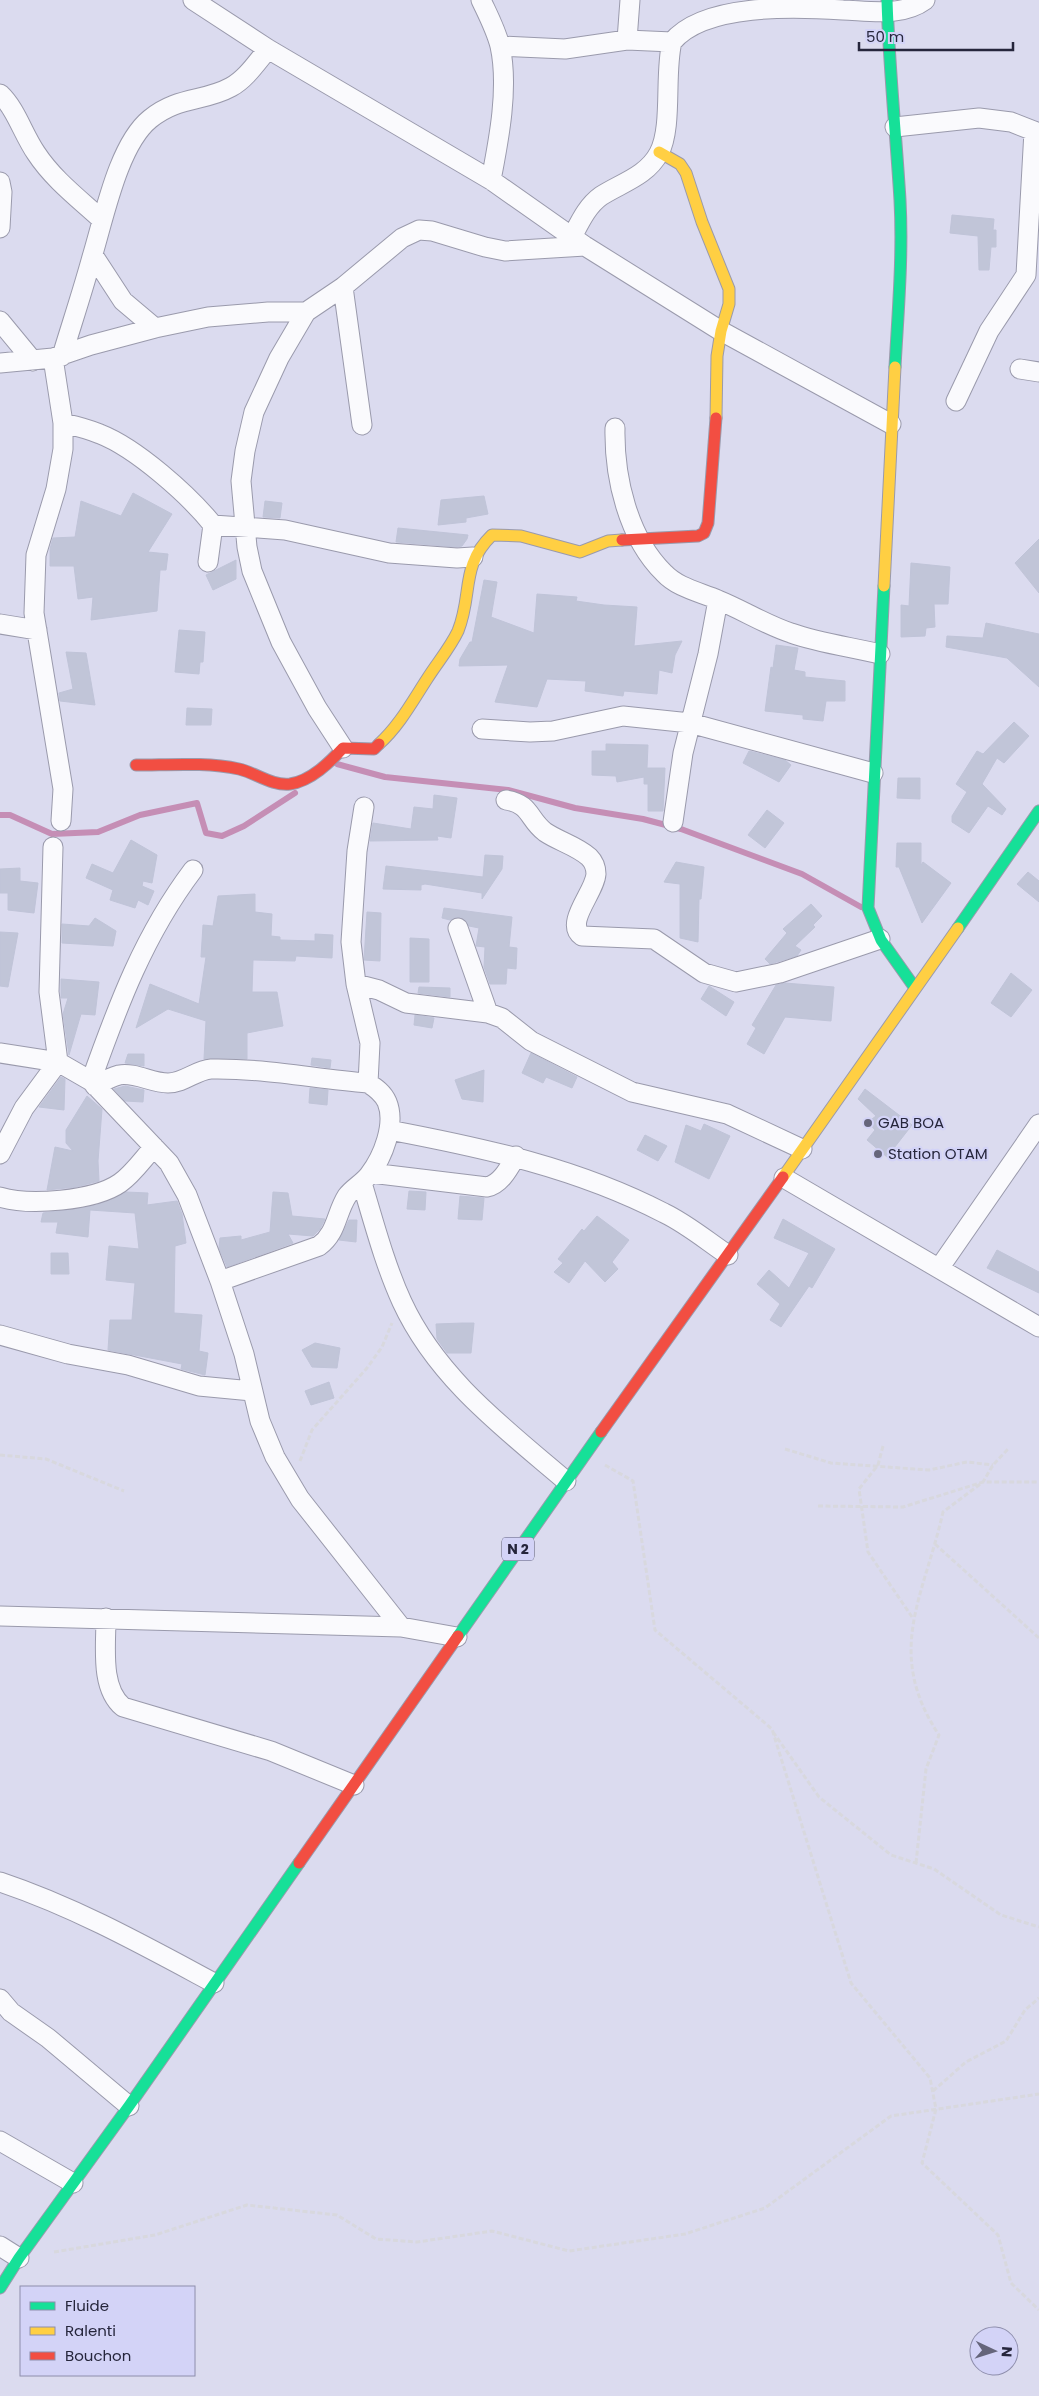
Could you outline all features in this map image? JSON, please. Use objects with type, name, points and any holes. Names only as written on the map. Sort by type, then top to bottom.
[{"type":"street","points":[[193,0],[268,49],[491,180],[578,242],[721,331],[891,424]]},
{"type":"street","points":[[481,0],[500,46],[502,104],[499,139],[491,180]]},
{"type":"street","points":[[627,40],[630,0]]},
{"type":"street","points":[[578,242],[587,210],[600,197],[648,168],[659,152],[664,133],[668,87],[668,58],[672,42],[680,32],[694,24],[732,12],[887,6],[912,8],[925,0]]},
{"type":"street","points":[[887,6],[889,65],[900,202],[900,278],[873,773],[868,908],[872,924],[880,939],[915,988]]},
{"type":"street","points":[[500,46],[565,49],[627,40],[672,42]]},
{"type":"street","points":[[61,821],[62,789],[34,613],[36,555],[56,489],[63,449],[63,423],[57,357],[93,254],[101,219],[126,154],[139,130],[166,108],[183,100],[207,96],[231,87],[246,76],[268,49]]},
{"type":"street","points":[[0,94],[14,114],[32,147],[50,171],[101,219]]},
{"type":"street","points":[[895,127],[979,118],[1011,122],[1037,132],[1032,277],[989,331],[956,401]]},
{"type":"street","points":[[136,765],[212,766],[240,770],[275,783],[291,784],[323,769],[343,748],[374,749],[392,733],[449,648],[459,627],[473,557],[482,543],[492,535],[521,536],[580,552],[608,541],[698,536],[707,529],[718,396],[718,356],[721,331],[729,304],[729,289],[702,222],[686,172],[680,164],[659,152]]},
{"type":"street","points":[[0,182],[2,192],[0,228]]},
{"type":"street","points":[[343,748],[317,708],[281,642],[252,571],[245,528],[242,481],[245,451],[254,412],[279,358],[306,312],[344,287],[402,238],[419,230],[432,231],[505,251],[578,242]]},
{"type":"street","points":[[93,254],[123,301],[154,328]]},
{"type":"street","points":[[344,287],[362,425]]},
{"type":"street","points":[[0,363],[57,357],[91,345],[154,328],[208,317],[268,312],[306,312]]},
{"type":"street","points":[[0,321],[33,361]]},
{"type":"street","points":[[1020,369],[1039,372]]},
{"type":"street","points":[[63,423],[102,435],[120,445],[180,489],[214,525],[286,530],[389,553],[450,558],[473,557]]},
{"type":"street","points":[[615,428],[619,480],[639,538],[664,574],[679,585],[718,600],[791,634],[880,654]]},
{"type":"street","points":[[208,562],[214,525]]},
{"type":"street","points":[[673,822],[683,753],[708,654],[718,600]]},
{"type":"street","points":[[0,624],[37,630]]},
{"type":"street","points":[[482,729],[530,732],[553,731],[623,716],[690,723],[873,773]]},
{"type":"street","points":[[506,800],[518,802],[528,810],[537,826],[588,856],[594,864],[596,875],[576,918],[578,933],[582,936],[654,939],[704,973],[736,982],[780,973],[880,939]]},
{"type":"street","points":[[364,807],[357,852],[350,942],[356,984],[370,1043],[368,1083]]},
{"type":"street","name":"N 2","points":[[7,2273],[129,2106],[566,1481],[784,1178],[802,1149],[1039,811]]},
{"type":"street","points":[[0,1154],[24,1108],[58,1062],[49,992],[53,847]]},
{"type":"street","points":[[93,1084],[126,988],[147,940],[164,910],[193,870]]},
{"type":"street","points":[[458,928],[488,1013]]},
{"type":"street","points":[[356,984],[379,990],[406,1003],[488,1013],[502,1018],[531,1041],[632,1092],[727,1114],[802,1149]]},
{"type":"street","points":[[0,1053],[58,1062],[93,1084],[168,1163],[188,1195],[220,1281],[244,1354],[252,1391],[271,1448],[300,1499],[401,1627]]},
{"type":"street","points":[[93,1084],[119,1075],[167,1084],[175,1083],[209,1069],[260,1070],[368,1083],[379,1091],[387,1102],[389,1130],[382,1151],[367,1178],[347,1197],[333,1232],[327,1241],[319,1246],[220,1281]]},
{"type":"street","points":[[940,1267],[1039,1124]]},
{"type":"street","points":[[389,1130],[516,1156],[599,1183],[666,1214],[728,1255]]},
{"type":"street","points":[[0,1197],[35,1203],[103,1191],[120,1183],[154,1147]]},
{"type":"street","points":[[367,1178],[494,1186],[499,1182],[516,1156]]},
{"type":"street","points":[[367,1178],[385,1256],[402,1303],[439,1362],[461,1389],[566,1481]]},
{"type":"street","points":[[784,1178],[940,1267],[1039,1327]]},
{"type":"street","points":[[0,1335],[68,1354],[128,1365],[199,1386],[252,1391]]},
{"type":"street","points":[[0,1616],[401,1627],[457,1637]]},
{"type":"street","points":[[106,1618],[106,1660],[111,1694],[123,1707],[271,1751],[354,1785]]},
{"type":"street","points":[[0,1882],[41,1897],[139,1943],[214,1983]]},
{"type":"street","points":[[0,1999],[11,2012],[48,2038],[129,2106]]},
{"type":"street","points":[[0,2141],[73,2183]]},
{"type":"street","points":[[0,2246],[7,2273]]},
{"type":"path","points":[[287,1477],[301,1459],[312,1430],[351,1388],[382,1347],[388,1328],[398,1315],[402,1303]]},
{"type":"path","points":[[883,1446],[878,1465],[860,1489],[868,1552],[913,1617]]},
{"type":"path","points":[[916,1863],[926,1769],[938,1735],[930,1722],[914,1685],[910,1656],[913,1617],[936,1544],[943,1512],[983,1482],[993,1465],[1008,1449]]},
{"type":"path","points":[[785,1450],[831,1463],[929,1470],[967,1462],[993,1465]]},
{"type":"path","points":[[586,1454],[633,1481],[655,1630],[772,1729],[819,1797],[891,1855],[934,1869],[1001,1914],[1039,1927]]},
{"type":"path","points":[[0,1455],[46,1460],[124,1491]]},
{"type":"path","points":[[818,1506],[903,1507],[983,1482],[1039,1482]]},
{"type":"path","points":[[936,1544],[1039,1638]]},
{"type":"path","points":[[772,1729],[850,1983],[930,2078],[936,2109],[922,2163],[998,2235],[1012,2283],[1039,2310]]},
{"type":"path","points":[[932,2091],[966,2062],[1006,2041],[1025,2010],[1039,1998]]},
{"type":"path","points":[[7,2273],[155,2236],[246,2205],[337,2215],[376,2239],[417,2242],[492,2231],[569,2251],[685,2234],[765,2208],[891,2116],[1039,2094]]},
{"type":"building","points":[[952,215],[994,219],[993,230],[996,230],[996,247],[991,247],[989,270],[979,270],[978,236],[950,233]]},
{"type":"building","points":[[133,493],[172,514],[148,552],[168,554],[166,570],[160,570],[157,611],[91,620],[93,597],[78,599],[74,566],[50,566],[50,549],[53,538],[75,537],[81,501],[121,516]]},
{"type":"building","points":[[484,496],[488,514],[466,518],[466,522],[438,525],[441,500]]},
{"type":"building","points":[[265,501],[282,503],[280,518],[263,517]]},
{"type":"building","points":[[398,528],[468,535],[462,546],[457,547],[396,542]]},
{"type":"building","points":[[1039,539],[1039,593],[1015,563]]},
{"type":"building","points":[[236,560],[236,579],[213,590],[206,575]]},
{"type":"building","points":[[911,563],[950,567],[948,604],[934,604],[935,627],[926,628],[925,636],[901,637],[901,605],[909,606]]},
{"type":"building","points":[[484,580],[497,582],[491,617],[534,633],[537,594],[577,597],[576,601],[604,605],[637,607],[634,646],[682,641],[675,655],[672,673],[659,670],[657,694],[624,691],[623,696],[585,691],[586,681],[547,679],[537,707],[495,702],[508,665],[459,666],[460,659],[470,642],[472,642]]},
{"type":"building","points":[[986,623],[1039,634],[1039,687],[1007,658],[946,647],[947,636],[983,638]]},
{"type":"building","points":[[179,630],[205,632],[203,662],[200,662],[199,674],[175,672]]},
{"type":"building","points":[[776,645],[798,648],[794,670],[805,672],[805,677],[845,681],[845,701],[826,701],[823,721],[803,719],[803,715],[765,711]]},
{"type":"building","points":[[66,652],[86,653],[95,705],[60,701],[59,693],[73,689]]},
{"type":"building","points":[[187,708],[212,709],[211,725],[186,725]]},
{"type":"building","points":[[1014,722],[1029,736],[1004,763],[997,758],[982,784],[1006,809],[1002,815],[988,806],[969,833],[952,822],[952,816],[967,792],[956,784],[977,751],[983,754]]},
{"type":"building","points":[[606,744],[648,745],[647,768],[665,768],[663,811],[648,811],[648,784],[644,784],[644,777],[617,782],[616,776],[592,775],[592,751],[606,751]]},
{"type":"building","points":[[749,751],[785,760],[791,765],[779,782],[743,763]]},
{"type":"building","points":[[898,778],[920,778],[920,799],[897,798]]},
{"type":"building","points":[[434,795],[457,798],[451,838],[437,836],[438,840],[370,841],[373,823],[411,829],[414,807],[433,809]]},
{"type":"building","points":[[767,810],[784,823],[765,848],[748,835]]},
{"type":"building","points":[[131,840],[157,855],[152,883],[143,881],[142,886],[154,891],[148,905],[138,900],[135,908],[110,900],[113,890],[86,878],[92,864],[113,873]]},
{"type":"building","points":[[897,843],[921,843],[921,865],[923,862],[951,883],[922,923],[899,867],[896,867]]},
{"type":"building","points":[[485,855],[503,856],[502,869],[482,899],[482,893],[425,884],[421,885],[421,890],[383,889],[386,866],[483,877]]},
{"type":"building","points":[[676,862],[704,867],[701,899],[699,899],[698,942],[680,938],[680,884],[664,882]]},
{"type":"building","points":[[20,868],[20,881],[38,883],[34,913],[8,910],[8,893],[0,893],[0,869]]},
{"type":"building","points":[[1028,872],[1039,881],[1039,902],[1017,884]]},
{"type":"building","points":[[255,894],[255,912],[272,914],[271,936],[280,937],[280,940],[315,941],[315,934],[333,935],[332,958],[296,956],[295,961],[253,960],[252,992],[277,992],[283,1026],[247,1033],[247,1059],[204,1059],[206,1021],[168,1009],[136,1028],[150,984],[199,1004],[206,957],[201,957],[203,925],[213,926],[218,896]]},
{"type":"building","points":[[811,904],[822,916],[813,925],[815,927],[795,946],[801,950],[797,956],[770,964],[765,959],[787,933],[783,929]]},
{"type":"building","points":[[444,908],[512,917],[509,947],[517,948],[516,969],[507,968],[506,984],[490,984],[484,967],[485,947],[476,946],[479,928],[469,926],[461,917],[450,920],[442,918]]},
{"type":"building","points":[[367,912],[381,913],[380,961],[364,960]]},
{"type":"building","points":[[95,918],[116,931],[113,946],[62,943],[62,924],[89,926]]},
{"type":"building","points":[[0,932],[18,933],[8,987],[0,986]]},
{"type":"building","points":[[410,938],[429,939],[429,982],[410,982]]},
{"type":"building","points":[[1011,973],[1032,990],[1011,1017],[991,1003]]},
{"type":"building","points":[[61,979],[99,982],[95,1015],[81,1014],[69,1055],[63,1014],[68,998],[61,998]]},
{"type":"building","points":[[785,983],[834,987],[831,1021],[785,1017],[764,1054],[747,1044],[756,1028],[752,1025],[776,985]]},
{"type":"building","points":[[709,986],[734,1002],[726,1016],[701,999]]},
{"type":"building","points":[[419,987],[450,988],[450,997],[418,993]]},
{"type":"building","points":[[415,1015],[434,1018],[432,1028],[414,1025]]},
{"type":"building","points":[[531,1053],[577,1077],[572,1088],[546,1077],[543,1083],[522,1073]]},
{"type":"building","points":[[128,1054],[144,1054],[144,1066],[125,1063]]},
{"type":"building","points":[[312,1058],[331,1060],[330,1068],[311,1065]]},
{"type":"building","points":[[484,1070],[483,1102],[462,1099],[455,1080]]},
{"type":"building","points":[[61,1077],[65,1079],[64,1110],[39,1107]]},
{"type":"building","points":[[125,1086],[144,1090],[143,1102],[125,1101],[114,1089]]},
{"type":"building","points":[[310,1088],[328,1090],[327,1105],[309,1103]]},
{"type":"building","points":[[865,1089],[912,1125],[887,1157],[867,1140],[875,1130],[868,1122],[876,1116],[858,1099]]},
{"type":"building","points":[[87,1096],[102,1109],[98,1161],[99,1181],[76,1187],[47,1190],[55,1147],[73,1151],[66,1143],[66,1130]]},
{"type":"building","points":[[704,1124],[730,1136],[709,1179],[675,1162],[686,1125],[701,1131]]},
{"type":"building","points":[[645,1135],[667,1146],[658,1161],[637,1150]]},
{"type":"building","points":[[409,1191],[426,1192],[425,1210],[407,1209]]},
{"type":"building","points":[[126,1192],[148,1193],[147,1205],[177,1201],[182,1214],[186,1243],[175,1246],[174,1313],[202,1315],[199,1351],[208,1353],[205,1375],[181,1369],[182,1364],[108,1350],[110,1320],[132,1320],[135,1283],[106,1280],[109,1246],[139,1249],[135,1213],[90,1210],[88,1237],[56,1233],[58,1222],[41,1222],[43,1213],[97,1205]]},
{"type":"building","points":[[273,1192],[288,1193],[292,1216],[325,1219],[320,1229],[313,1236],[288,1234],[293,1243],[227,1267],[219,1248],[220,1238],[241,1236],[241,1240],[270,1232]]},
{"type":"building","points":[[460,1196],[484,1198],[482,1220],[458,1219]]},
{"type":"building","points":[[597,1216],[629,1240],[612,1262],[618,1269],[605,1282],[585,1261],[569,1283],[554,1272],[563,1263],[558,1259],[582,1229],[584,1231]]},
{"type":"building","points":[[783,1219],[835,1249],[812,1288],[809,1286],[781,1327],[770,1320],[780,1304],[757,1284],[769,1270],[789,1288],[809,1253],[774,1238]]},
{"type":"building","points":[[349,1220],[357,1220],[356,1242],[339,1240]]},
{"type":"building","points":[[997,1250],[1039,1272],[1039,1293],[987,1268]]},
{"type":"building","points":[[51,1253],[68,1253],[69,1274],[51,1274]]},
{"type":"building","points":[[474,1323],[471,1353],[447,1353],[437,1339],[436,1324]]},
{"type":"building","points":[[315,1343],[340,1348],[337,1368],[312,1367],[302,1350]]},
{"type":"building","points":[[329,1382],[334,1398],[311,1405],[305,1391]]},
{"type":"waterway","points":[[337,764],[385,777],[508,790],[575,808],[643,819],[681,829],[802,874],[861,907]]},
{"type":"waterway","points":[[0,815],[10,815],[52,834],[98,832],[140,815],[197,803],[206,833],[222,836],[244,826],[295,793]]},
{"type":"traffic: fast","points":[[887,0],[901,221],[900,284],[895,367]]},
{"type":"traffic: fast","points":[[884,586],[868,908],[881,940],[915,988]]},
{"type":"traffic: fast","points":[[958,928],[1039,811]]},
{"type":"traffic: fast","points":[[458,1636],[601,1432]]},
{"type":"traffic: fast","points":[[0,2288],[19,2258],[129,2106],[299,1863]]},
{"type":"traffic: slow","points":[[659,152],[680,164],[686,173],[702,222],[729,289],[729,304],[721,331],[717,356],[716,418]]},
{"type":"traffic: slow","points":[[884,586],[895,367]]},
{"type":"traffic: slow","points":[[379,744],[405,713],[455,637],[462,618],[471,569],[475,558],[492,535],[521,536],[580,552],[608,541],[622,540]]},
{"type":"traffic: slow","points":[[783,1177],[958,928]]},
{"type":"traffic: jam","points":[[622,540],[698,536],[704,533],[708,523],[716,418]]},
{"type":"traffic: jam","points":[[136,765],[214,765],[239,769],[277,783],[290,784],[313,775],[343,748],[374,749],[379,744]]},
{"type":"traffic: jam","points":[[601,1432],[783,1177]]},
{"type":"traffic: jam","points":[[299,1863],[458,1636]]},
{"type":"place","name":"GAB BOA","points":[[868,1123]]},
{"type":"place","name":"Station OTAM","points":[[878,1154]]}]
